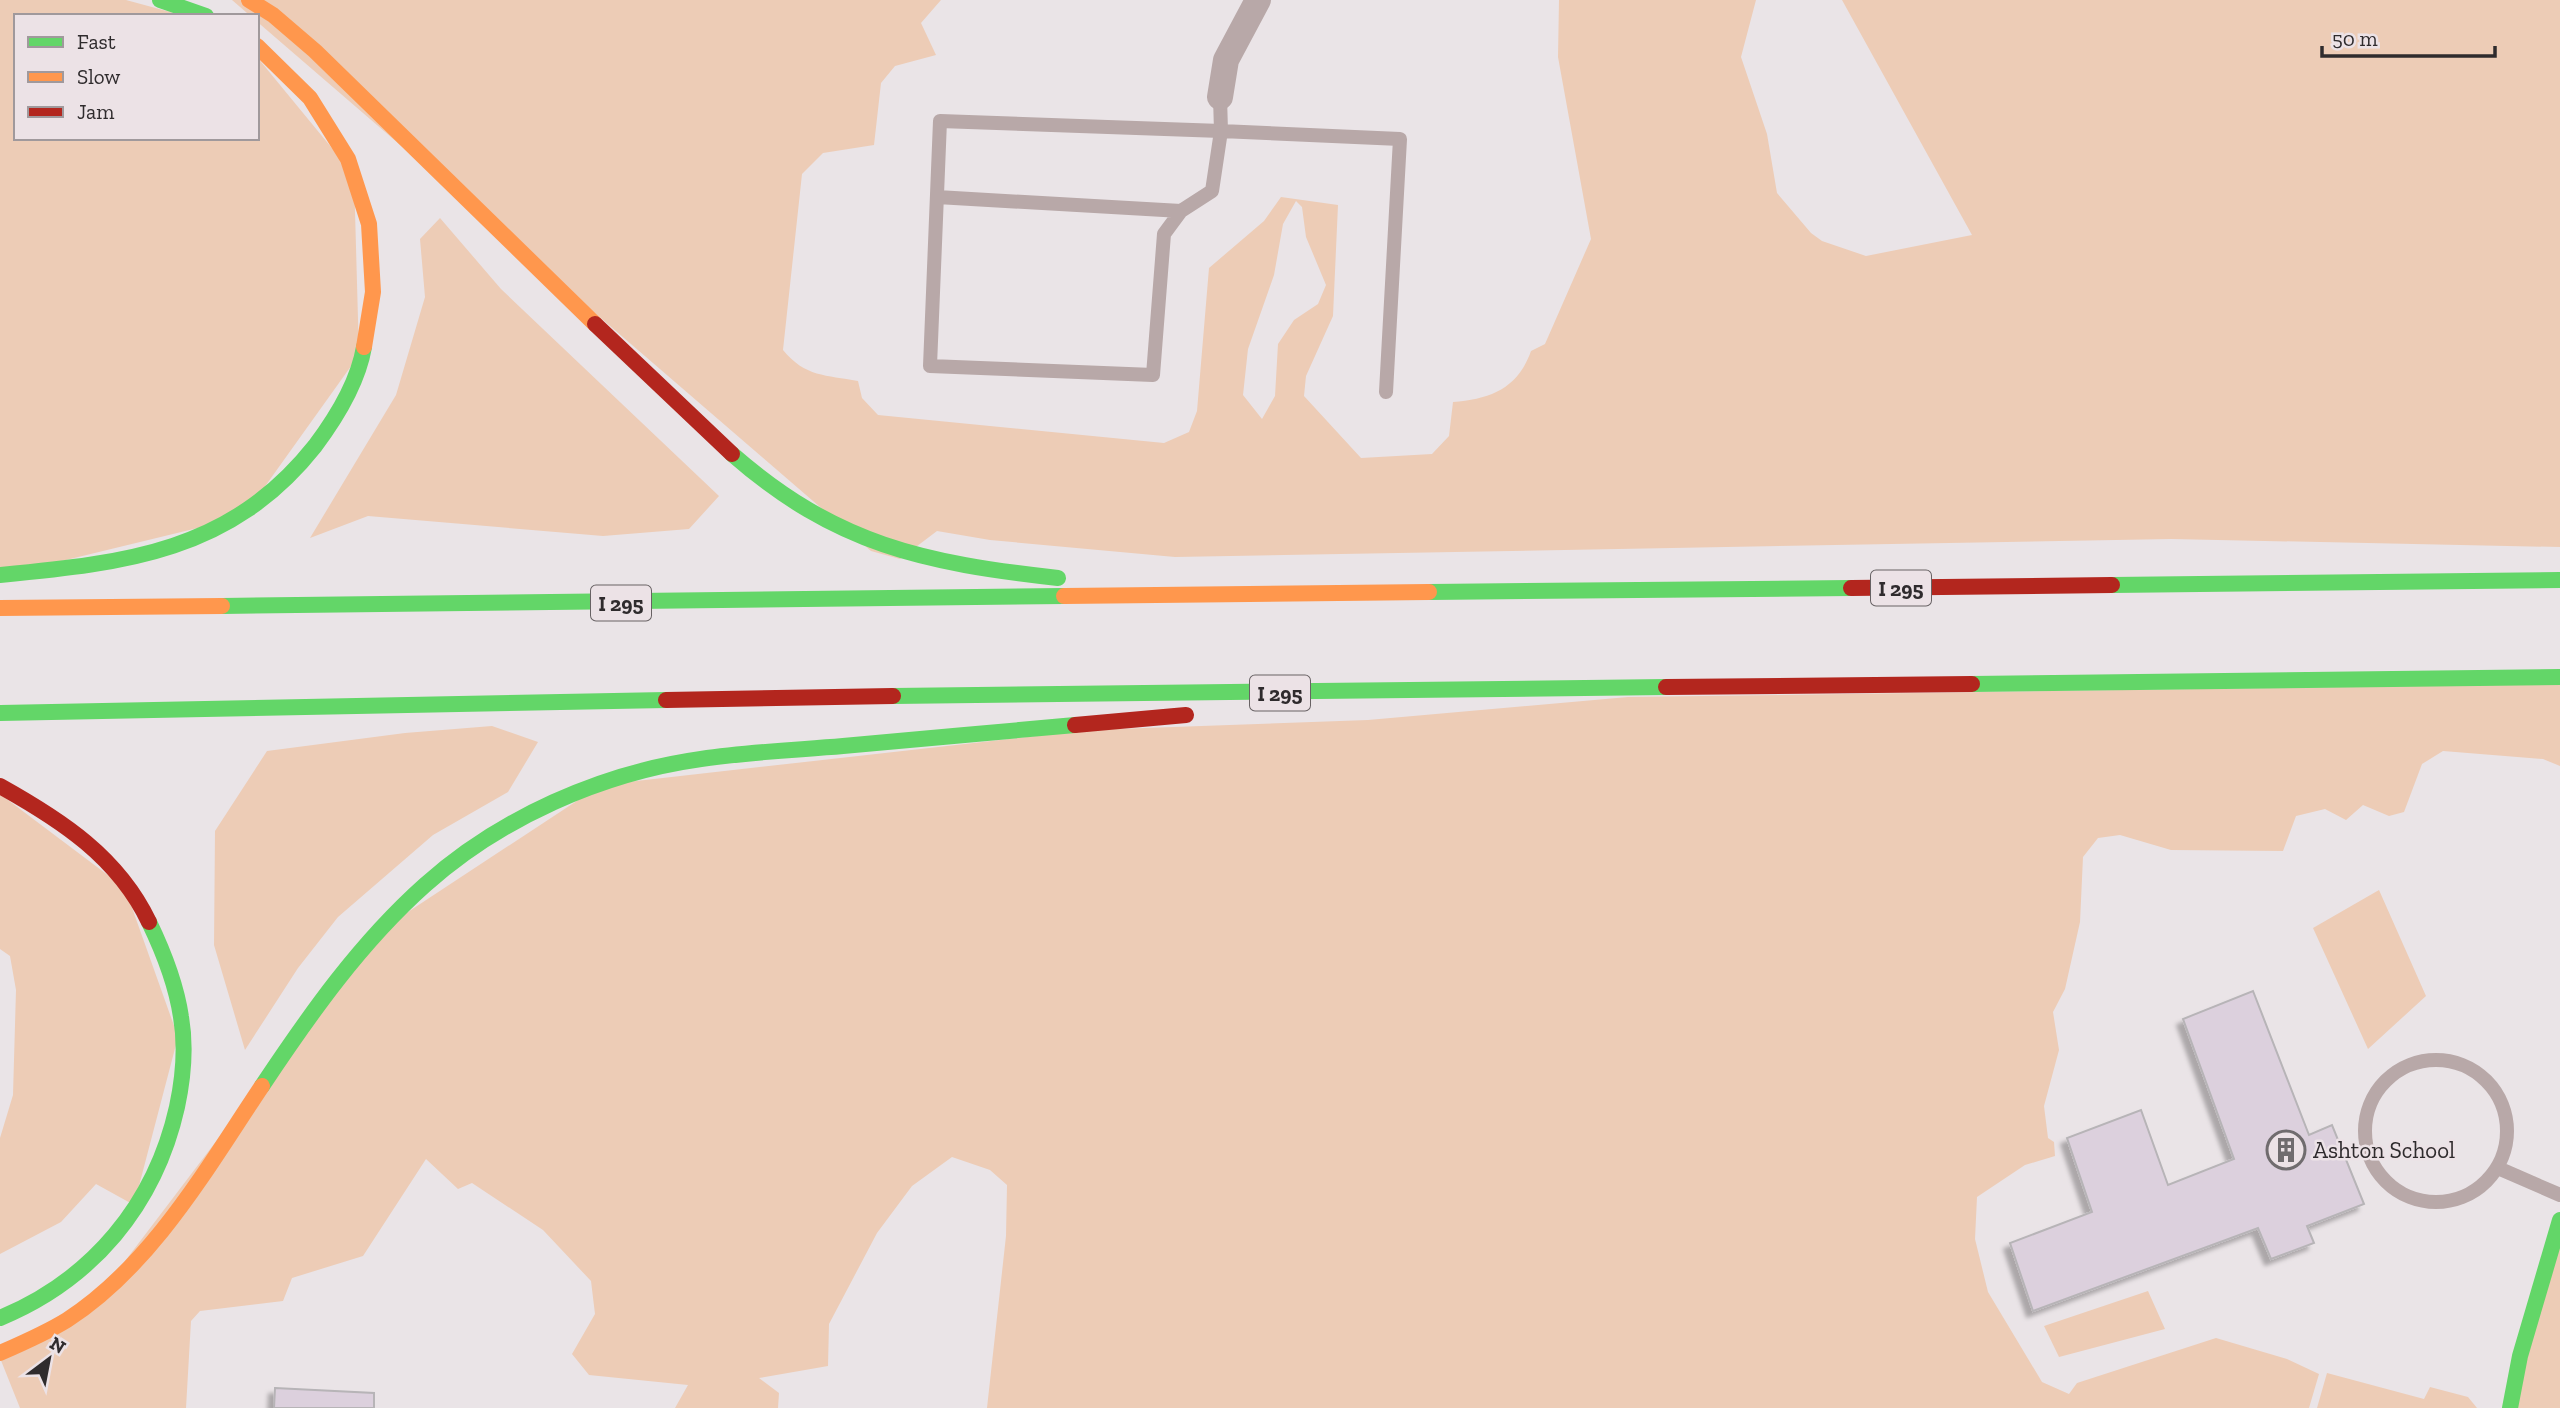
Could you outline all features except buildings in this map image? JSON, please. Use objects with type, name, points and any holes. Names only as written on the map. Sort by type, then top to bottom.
[{"type":"main road","points":[[160,0],[200,14]]},
{"type":"main road","points":[[249,0],[273,15],[315,51],[729,453],[804,512],[858,539],[942,564],[1241,597]]},
{"type":"main road","points":[[0,575],[131,561],[209,534],[264,500],[300,467],[334,421],[348,395],[359,367],[372,310],[372,248],[366,210],[352,165],[328,118],[294,76],[259,48]]},
{"type":"main road","name":"I 295","points":[[0,608],[1241,597],[2560,580]]},
{"type":"main road","name":"I 295","points":[[0,713],[685,699],[2560,677]]},
{"type":"main road","points":[[1242,708],[1376,692]]},
{"type":"main road","points":[[0,1353],[39,1337],[74,1317],[119,1281],[159,1235],[320,1006],[378,931],[445,867],[516,820],[601,782],[688,761],[1202,713]]},
{"type":"main road","points":[[0,786],[68,824],[102,853],[131,889],[157,931],[173,975],[181,1019],[183,1057],[171,1133],[157,1172],[133,1214],[99,1255],[77,1274],[54,1291],[0,1318]]},
{"type":"main road","points":[[2510,1408],[2520,1356],[2560,1220]]},
{"type":"street","points":[[1220,97],[1226,60],[1258,0]]},
{"type":"lane","points":[[1220,97],[1221,131],[1212,191],[1181,211],[1164,234],[1153,375],[930,366],[940,121],[1221,131],[1400,139],[1386,392]]},
{"type":"lane","points":[[937,197],[1181,211]]},
{"type":"lane","points":[[2427,1060],[2450,1061],[2471,1069],[2489,1083],[2505,1113],[2507,1147],[2498,1168],[2483,1186],[2464,1198],[2440,1203],[2416,1200],[2394,1190],[2376,1172],[2366,1150],[2364,1125],[2370,1102],[2384,1081],[2403,1067],[2427,1060]]},
{"type":"lane","points":[[2498,1168],[2560,1195]]},
{"type":"shaded area","points":[[0,0],[126,0],[178,14],[14,14],[14,140],[259,140],[259,59],[354,175],[359,355],[243,517],[0,576]]},
{"type":"shaded area","points":[[232,0],[941,0],[921,23],[936,55],[895,66],[881,83],[874,145],[823,153],[802,174],[783,350],[791,359],[808,370],[826,376],[858,381],[862,398],[878,415],[1164,443],[1189,432],[1197,411],[1209,268],[1264,221],[1281,197],[1338,205],[1333,316],[1306,376],[1304,396],[1361,458],[1432,454],[1449,436],[1453,402],[1479,398],[1511,383],[1531,351],[1545,344],[1591,239],[1558,57],[1559,0],[1756,0],[1741,57],[1767,134],[1777,193],[1811,233],[1822,241],[1866,256],[1972,235],[1842,0],[2560,0],[2560,547],[2171,539],[1175,557],[990,540],[937,531],[900,559],[871,551],[259,23],[259,14],[248,14]],"holes":[[[1296,201],[1302,207],[1306,237],[1326,285],[1318,304],[1294,320],[1278,344],[1275,396],[1262,419],[1243,395],[1248,349],[1274,275],[1283,224]]]},
{"type":"shaded area","points":[[440,218],[501,289],[719,496],[689,529],[603,536],[368,516],[310,538],[396,395],[425,297],[420,239]]},
{"type":"shaded area","points":[[2560,684],[2560,766],[2543,759],[2443,751],[2422,764],[2404,812],[2389,816],[2363,805],[2346,820],[2325,809],[2296,816],[2283,851],[2171,850],[2120,835],[2098,838],[2083,857],[2080,922],[2065,989],[2053,1012],[2059,1050],[2044,1106],[2048,1138],[2054,1142],[2055,1156],[2025,1165],[1977,1197],[1975,1239],[1988,1292],[2042,1382],[2069,1394],[2077,1383],[2216,1338],[2287,1359],[2319,1374],[2309,1408],[987,1408],[1006,1236],[1007,1185],[990,1170],[952,1157],[912,1186],[877,1233],[829,1324],[828,1366],[759,1378],[779,1393],[778,1408],[675,1408],[688,1385],[589,1375],[572,1354],[595,1314],[591,1281],[543,1230],[472,1183],[458,1189],[426,1159],[363,1256],[292,1278],[283,1301],[200,1311],[191,1321],[186,1408],[20,1408],[0,1358],[84,1315],[373,935],[601,785],[1088,730],[1368,720],[1628,697]]},
{"type":"shaded area","points":[[492,726],[538,742],[508,792],[433,835],[338,917],[298,968],[245,1050],[214,945],[215,831],[267,751],[405,733]]},
{"type":"shaded area","points":[[0,794],[125,888],[178,1037],[134,1205],[96,1184],[61,1222],[0,1254],[0,1138],[13,1095],[16,990],[10,956],[0,949]]},
{"type":"shaded area","points":[[2379,890],[2426,996],[2368,1049],[2313,928]]},
{"type":"shaded area","points":[[2560,1222],[2560,1408],[2511,1408]]},
{"type":"shaded area","points":[[2148,1291],[2165,1329],[2059,1357],[2044,1326]]},
{"type":"shaded area","points":[[2327,1373],[2424,1399],[2430,1387],[2468,1397],[2477,1408],[2317,1408]]},
{"type":"traffic: fast","points":[[160,0],[200,14]]},
{"type":"traffic: fast","points":[[0,575],[91,565],[133,557],[173,546],[212,530],[248,509],[283,481],[323,435],[351,386],[364,347]]},
{"type":"traffic: fast","points":[[732,454],[770,485],[808,510],[884,544],[965,565],[1058,578]]},
{"type":"traffic: fast","points":[[2112,585],[2560,580]]},
{"type":"traffic: fast","points":[[1429,592],[1851,588]]},
{"type":"traffic: fast","points":[[222,606],[1064,596]]},
{"type":"traffic: fast","points":[[1972,684],[2560,677]]},
{"type":"traffic: fast","points":[[893,696],[1666,687]]},
{"type":"traffic: fast","points":[[0,713],[666,700]]},
{"type":"traffic: fast","points":[[262,1086],[337,980],[401,907],[454,861],[486,839],[554,802],[626,775],[701,759],[1075,725]]},
{"type":"traffic: fast","points":[[0,1318],[63,1283],[115,1235],[136,1207],[167,1143],[181,1085],[183,1028],[173,980],[149,922]]},
{"type":"traffic: fast","points":[[2510,1408],[2520,1356],[2560,1220]]},
{"type":"traffic: slow","points":[[249,0],[273,15],[315,51],[595,324]]},
{"type":"traffic: slow","points":[[259,48],[310,98],[348,159],[369,224],[373,292],[364,347]]},
{"type":"traffic: slow","points":[[1064,596],[1429,592]]},
{"type":"traffic: slow","points":[[0,608],[222,606]]},
{"type":"traffic: slow","points":[[0,1353],[67,1320],[98,1298],[126,1272],[199,1182],[262,1086]]},
{"type":"traffic: jam","points":[[595,324],[732,454]]},
{"type":"traffic: jam","points":[[1851,588],[2112,585]]},
{"type":"traffic: jam","points":[[1666,687],[1972,684]]},
{"type":"traffic: jam","points":[[666,700],[893,696]]},
{"type":"traffic: jam","points":[[1075,725],[1186,715]]},
{"type":"traffic: jam","points":[[0,786],[45,812],[86,842],[121,878],[149,922]]},
{"type":"place","name":"Ashton School","points":[[2286,1150]]}]
